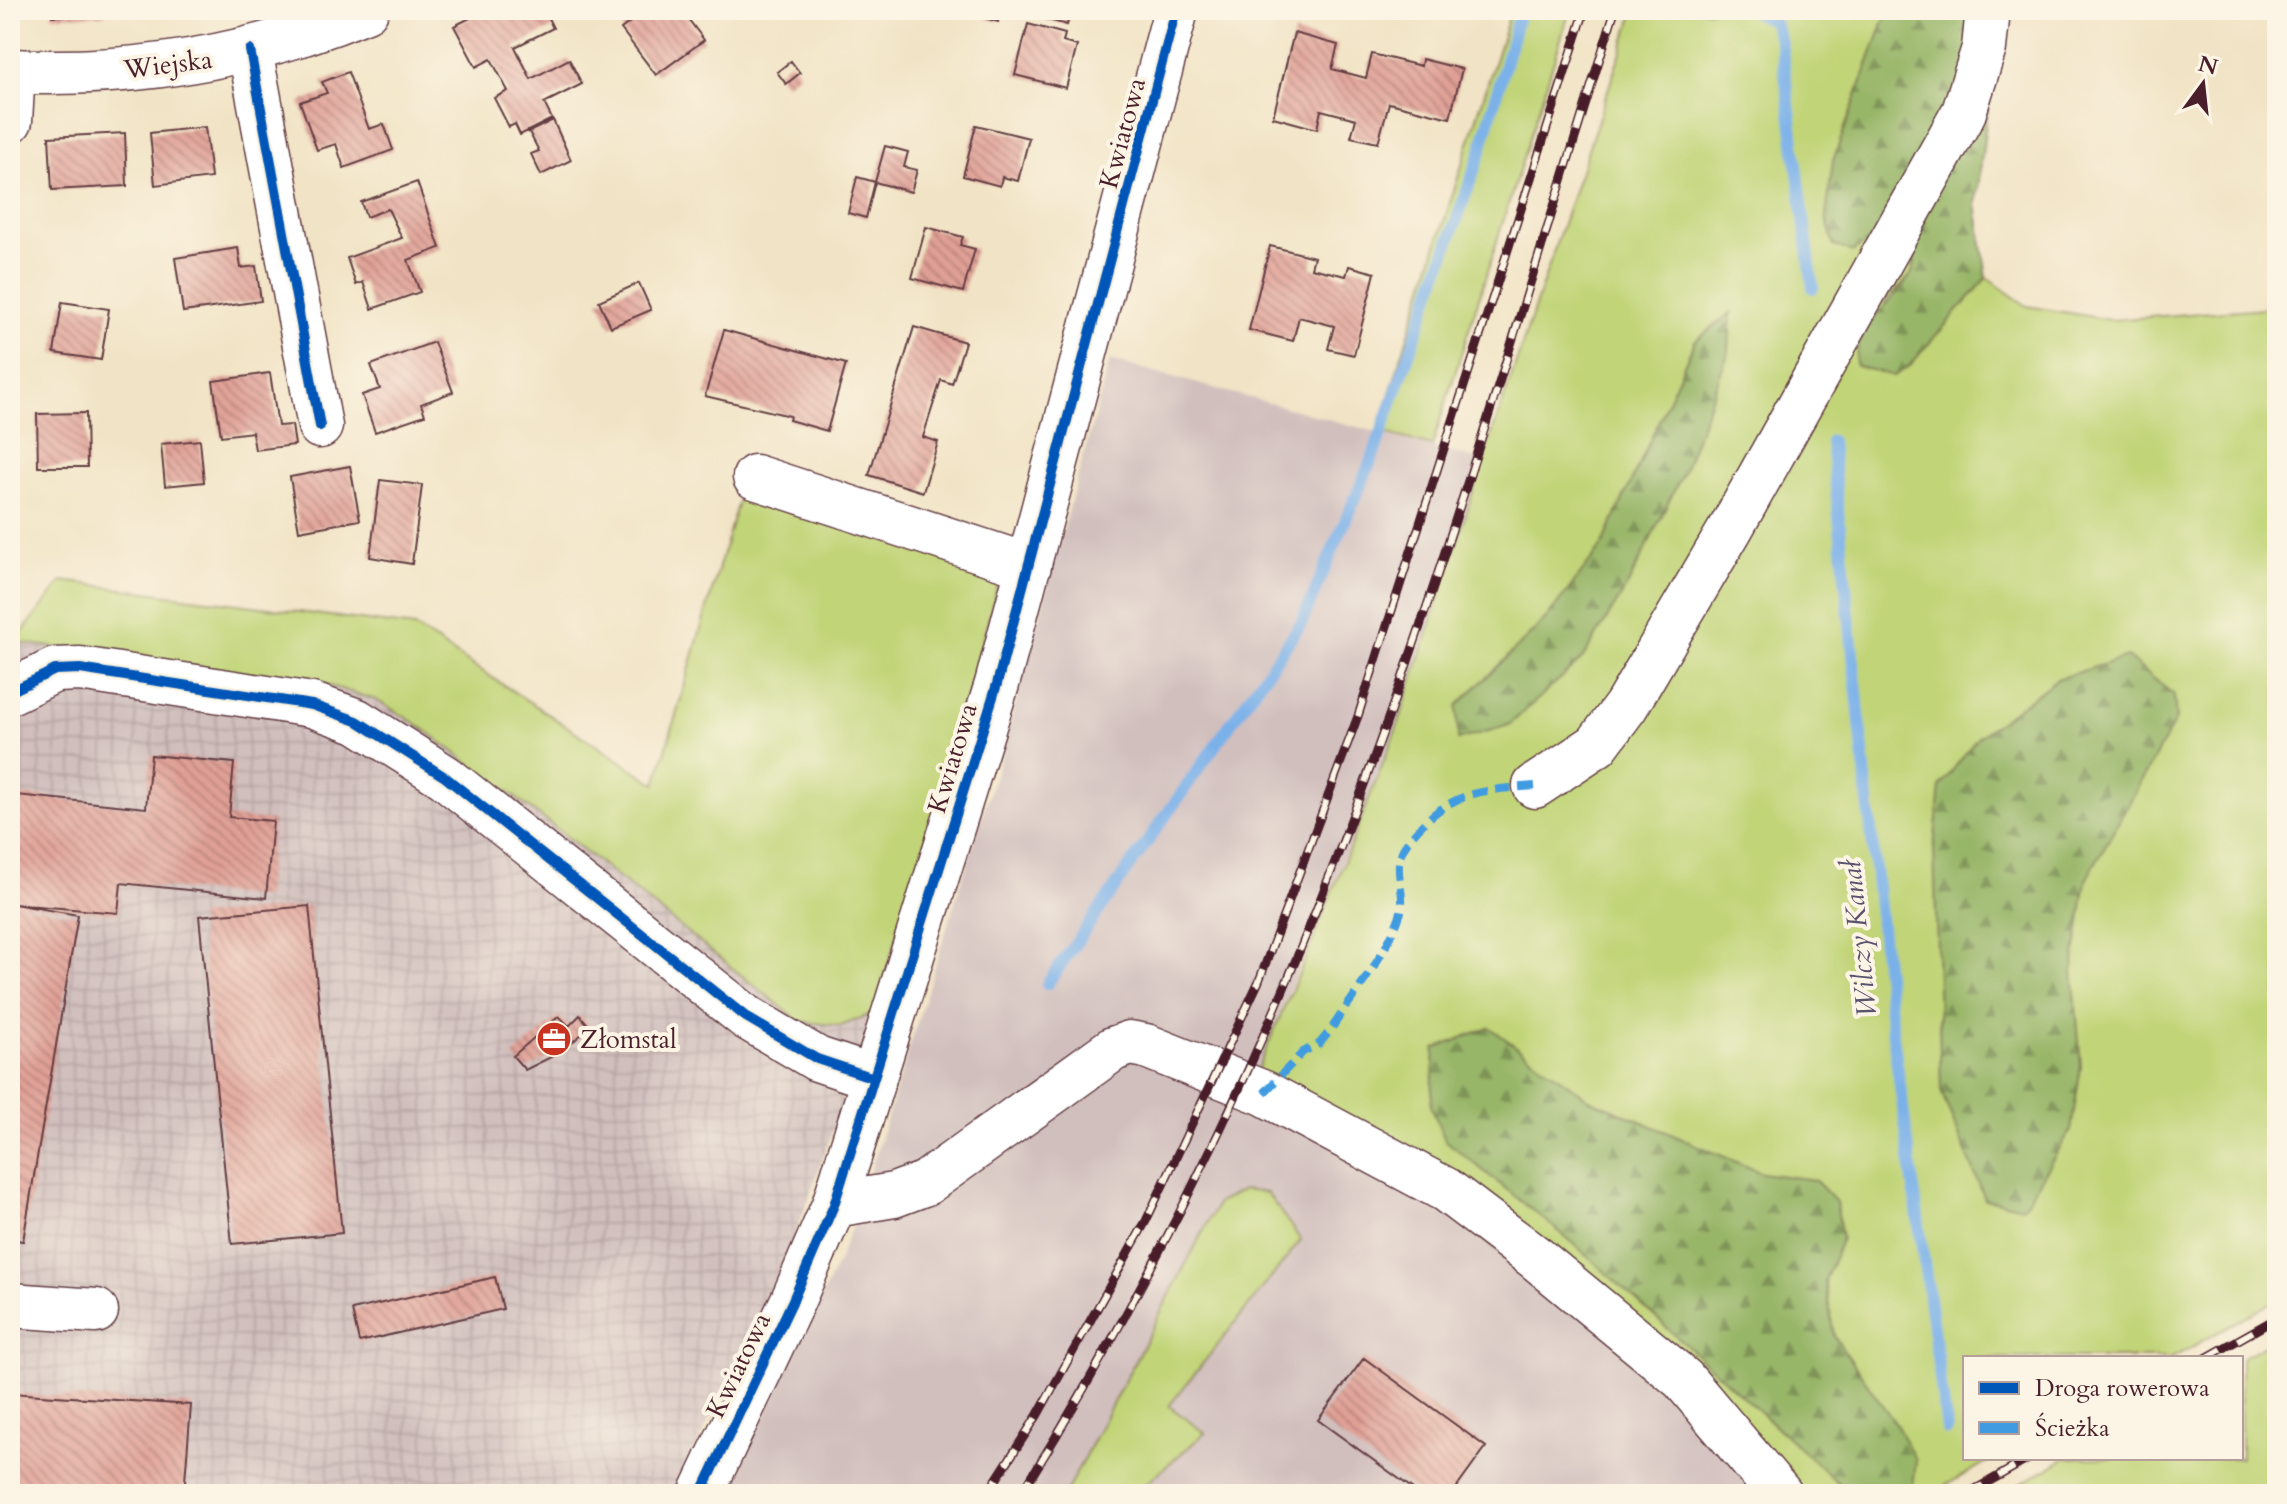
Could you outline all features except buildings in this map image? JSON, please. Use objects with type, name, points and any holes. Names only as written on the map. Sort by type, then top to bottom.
[{"type":"street","name":"Wiejska","points":[[11,71],[160,67],[250,50],[320,29],[366,10]]},
{"type":"street","name":"Kwiatowa","points":[[701,1494],[799,1288],[834,1205],[972,769],[1176,10]]},
{"type":"street","points":[[1535,786],[1597,745],[1626,706],[1723,542],[1964,112],[1984,48],[1988,10]]},
{"type":"street","points":[[250,50],[320,426]]},
{"type":"street","points":[[10,121],[11,71]]},
{"type":"street","points":[[755,477],[1029,566]]},
{"type":"street","points":[[10,692],[55,670],[80,669],[312,705],[357,721],[399,744],[445,777],[746,1017],[817,1059],[874,1078]]},
{"type":"street","points":[[834,1205],[894,1195],[926,1183],[1113,1049],[1130,1043],[1146,1046],[1264,1093],[1446,1190],[1536,1258],[1683,1379],[1780,1494]]},
{"type":"street","points":[[10,1305],[96,1311]]},
{"type":"shaded area","points":[[1110,360],[1483,461],[1399,723],[1256,1072],[1445,1171],[1799,1494],[728,1494],[838,1262],[857,1213],[999,763]]},
{"type":"shaded area","points":[[15,642],[324,684],[376,700],[417,724],[552,825],[798,1021],[874,1013],[793,1242],[674,1494],[10,1494],[10,648]]},
{"type":"green space","points":[[1511,10],[1570,10],[1432,446],[1378,431]]},
{"type":"green space","points":[[1635,10],[1888,10],[1833,161],[1885,230],[1908,240],[1915,251],[1912,274],[1885,301],[1894,376],[1910,365],[1987,278],[2027,306],[2111,320],[2277,307],[2277,1299],[2176,1356],[1963,1356],[1963,1460],[1990,1460],[1930,1494],[1799,1494],[1764,1446],[1256,1072],[1305,960],[1399,723],[1483,461]]},
{"type":"green space","points":[[1888,10],[2000,10],[1976,204],[1987,278],[1910,365],[1894,376],[1856,366],[1856,352],[1866,328],[1910,276],[1914,263],[1911,243],[1885,230],[1853,252],[1834,246],[1826,217],[1833,161]]},
{"type":"green space","points":[[1731,313],[1729,351],[1685,468],[1629,583],[1583,658],[1509,725],[1458,740],[1457,706],[1547,618],[1602,546],[1695,341]]},
{"type":"green space","points":[[741,491],[1001,572],[953,749],[874,1013],[841,1026],[799,1021],[552,825],[417,724],[376,700],[324,684],[15,642],[62,581],[414,627],[656,784]]},
{"type":"green space","points":[[2127,657],[2174,695],[2176,719],[2086,880],[2073,970],[2081,1066],[2071,1130],[2023,1207],[1985,1199],[1941,1091],[1934,847],[1940,787],[1977,738],[2057,679]]},
{"type":"green space","points":[[1489,1027],[1589,1099],[1762,1173],[1815,1180],[1836,1202],[1842,1238],[1825,1281],[1834,1336],[1897,1426],[1916,1461],[1913,1487],[1846,1490],[1572,1242],[1445,1140],[1431,1106],[1435,1049]]},
{"type":"green space","points":[[1243,1190],[1267,1193],[1301,1240],[1169,1406],[1205,1433],[1134,1494],[1065,1494],[1218,1203]]},
{"type":"green space","points":[[2277,1338],[2277,1494],[2003,1494],[2062,1460],[2243,1460],[2243,1357]]},
{"type":"waterway","points":[[1047,984],[1301,624],[1374,454],[1480,154],[1520,10]]},
{"type":"waterway","points":[[1751,10],[1774,22],[1781,43],[1813,288]]},
{"type":"waterway","name":"Wilczy Kanał","points":[[1831,441],[1890,1013],[1947,1430]]},
{"type":"railway","points":[[987,1494],[1037,1416],[1146,1221],[1259,981],[1358,716],[1585,10]]},
{"type":"railway","points":[[1021,1494],[1098,1364],[1170,1231],[1236,1095],[1297,957],[1343,841],[1427,606],[1615,10]]},
{"type":"railway","points":[[2210,1356],[2277,1318]]},
{"type":"railway","points":[[1967,1494],[2026,1460]]},
{"type":"marked path","points":[[1264,1093],[1303,1052],[1319,1044],[1378,960],[1400,915],[1399,862],[1403,849],[1416,832],[1452,802],[1490,790],[1535,786]]},
{"type":"cycle path","points":[[701,1494],[793,1300],[834,1205],[997,684],[1176,10]]},
{"type":"cycle path","points":[[250,50],[320,426]]},
{"type":"cycle path","points":[[10,692],[55,670],[80,669],[312,705],[357,721],[445,777],[746,1017],[817,1059],[874,1078]]},
{"type":"place","name":"Złomstal","points":[[554,1039]]}]
